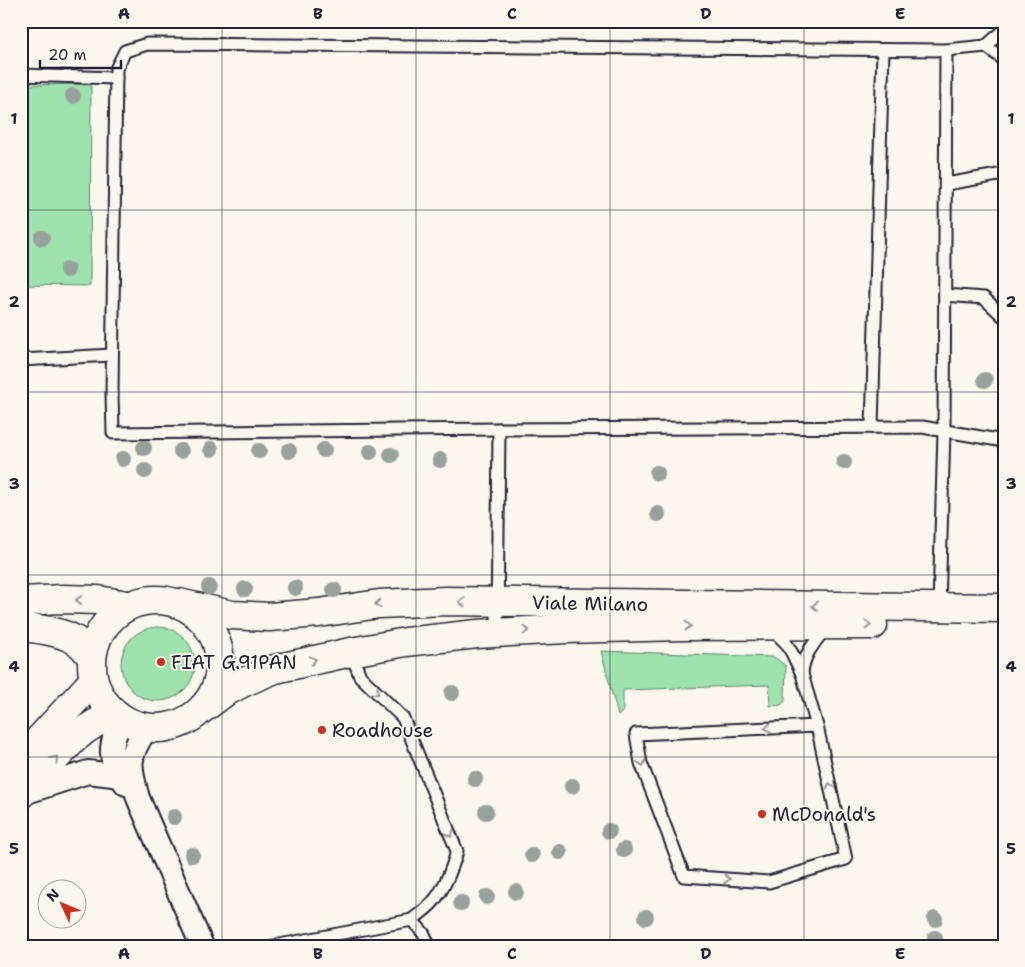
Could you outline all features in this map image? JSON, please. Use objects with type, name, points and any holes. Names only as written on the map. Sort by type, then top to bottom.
[{"type":"main road","points":[[21,627],[52,632],[77,641],[93,669],[105,702],[127,721],[147,728],[169,727],[189,720],[205,706],[216,688],[221,668],[219,648],[211,628],[197,613],[179,603],[159,599],[127,605],[106,624],[96,642],[93,669],[23,753]]},
{"type":"main road","points":[[21,601],[98,600],[127,605]]},
{"type":"main road","name":"Viale Milano","points":[[179,603],[232,615],[269,617],[319,613],[379,604],[446,601],[1004,608]]},
{"type":"main road","name":"Viale Milano","points":[[205,706],[225,692],[275,669],[406,642],[497,632],[684,626],[1004,625]]},
{"type":"main road","points":[[21,794],[85,730],[96,723],[119,716]]},
{"type":"street","points":[[119,716],[112,747],[112,758],[121,776],[138,798]]},
{"type":"street","points":[[147,728],[137,743],[131,761],[132,777],[138,798],[202,946]]},
{"type":"street","points":[[21,794],[88,772],[121,776]]},
{"type":"lane","points":[[1004,30],[986,46],[946,50],[147,44],[125,51],[116,69],[112,355],[113,433],[922,427],[1004,441]]},
{"type":"lane","points":[[986,46],[1004,60]]},
{"type":"lane","points":[[872,427],[883,50]]},
{"type":"lane","points":[[939,607],[944,431],[946,50]]},
{"type":"lane","points":[[21,75],[116,78]]},
{"type":"lane","points":[[946,184],[1004,174]]},
{"type":"lane","points":[[945,295],[984,298],[1004,317]]},
{"type":"lane","points":[[21,360],[112,355]]},
{"type":"lane","points":[[497,632],[499,429]]},
{"type":"lane","points":[[768,626],[786,643],[802,674],[817,726],[846,858],[769,882],[684,876],[641,763],[636,734],[817,726]]},
{"type":"lane","points":[[802,674],[805,656],[828,626]]},
{"type":"lane","points":[[274,946],[412,920],[433,902],[454,864],[457,852],[404,718],[360,676],[351,652]]},
{"type":"lane","points":[[412,920],[424,934],[429,946]]},
{"type":"green space","points":[[91,84],[90,286],[21,285],[21,85]]},
{"type":"green space","points":[[158,627],[172,630],[184,638],[192,650],[195,664],[192,678],[184,690],[172,698],[158,701],[144,698],[132,690],[124,678],[121,664],[124,650],[132,638],[144,630]]},
{"type":"green space","points":[[601,651],[774,657],[786,666],[785,701],[781,705],[770,706],[769,685],[623,690],[623,711],[618,716]]},
{"type":"place","name":"FIAT G.91PAN","points":[[161,662]]},
{"type":"place","name":"Roadhouse","points":[[322,730]]},
{"type":"place","name":"McDonald's","points":[[762,814]]}]
